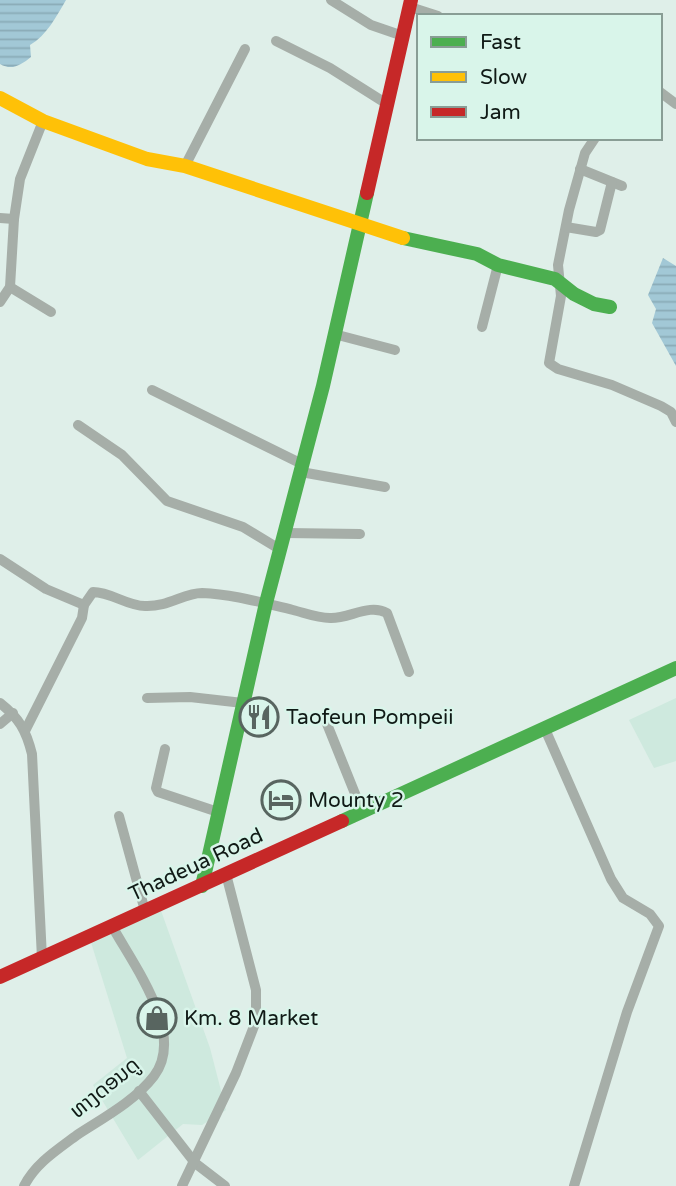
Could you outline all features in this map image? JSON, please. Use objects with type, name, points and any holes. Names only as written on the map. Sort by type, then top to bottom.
[{"type":"street","points":[[331,0],[372,25],[403,36]]},
{"type":"street","points":[[202,886],[266,604],[302,468],[411,3],[434,14]]},
{"type":"street","points":[[275,41],[330,68],[387,104]]},
{"type":"street","points":[[185,166],[245,49]]},
{"type":"street","points":[[0,98],[43,121],[147,159],[185,166],[358,226],[477,254],[498,265],[558,282],[594,304],[610,307]]},
{"type":"street","points":[[0,302],[10,287],[14,219],[20,178],[43,121]]},
{"type":"street","points":[[594,140],[585,153],[580,169],[558,265],[561,296],[549,363],[558,369],[612,385],[661,406],[671,412],[676,422]]},
{"type":"street","points":[[566,227],[596,232],[600,230],[617,184],[580,169]]},
{"type":"street","points":[[0,218],[14,219]]},
{"type":"street","points":[[482,327],[498,265]]},
{"type":"street","points":[[10,287],[51,312]]},
{"type":"street","points":[[334,334],[395,350]]},
{"type":"street","points":[[152,390],[302,468],[385,487]]},
{"type":"street","points":[[78,425],[122,455],[167,501],[243,527],[281,550]]},
{"type":"street","points":[[286,533],[359,534]]},
{"type":"street","points":[[0,559],[46,589],[84,605]]},
{"type":"street","points":[[25,731],[82,618],[84,605],[93,592],[111,595],[142,607],[162,606],[200,593],[266,604],[324,618],[337,619],[375,609],[381,610],[387,613],[409,672]]},
{"type":"street","name":"Thadeua Road","points":[[0,977],[676,668]]},
{"type":"street","points":[[148,698],[190,697],[243,703]]},
{"type":"street","points":[[0,703],[13,713],[25,731],[32,754],[42,958]]},
{"type":"street","points":[[0,724],[13,713]]},
{"type":"street","points":[[326,719],[362,811]]},
{"type":"street","points":[[545,729],[611,879],[623,898],[650,914],[659,926],[627,1012],[574,1186]]},
{"type":"street","points":[[165,749],[156,788],[158,792],[218,812]]},
{"type":"street","points":[[119,816],[145,911]]},
{"type":"street","points":[[182,1186],[236,1073],[256,1021],[256,990],[226,874]]},
{"type":"street","name":"ທາງດອນດູ","points":[[24,1186],[36,1167],[52,1152],[139,1091],[153,1078],[163,1061],[164,1033],[156,1007],[112,926]]},
{"type":"street","points":[[139,1091],[195,1163],[225,1186]]},
{"type":"shaded area","points":[[676,698],[676,761],[654,768],[629,720]]},
{"type":"shaded area","name":"Km. 8 Market","points":[[159,905],[210,1048],[226,1110],[202,1125],[183,1124],[138,1160],[93,1085],[127,1058],[89,936]]},
{"type":"water","points":[[0,0],[66,0],[46,31],[30,45],[31,57],[12,67],[0,64]]},
{"type":"water","points":[[663,258],[676,266],[676,366],[652,323],[656,309],[648,295]]},
{"type":"traffic: fast","points":[[202,886],[266,603],[323,386],[367,193]]},
{"type":"traffic: fast","points":[[403,238],[477,254],[498,265],[555,279],[574,294],[594,304],[610,307]]},
{"type":"traffic: fast","points":[[342,821],[676,668]]},
{"type":"traffic: slow","points":[[0,98],[43,121],[147,159],[185,166],[403,238]]},
{"type":"traffic: jam","points":[[367,193],[411,0]]},
{"type":"traffic: jam","points":[[0,977],[342,821]]},
{"type":"place","name":"Taofeun Pompeii","points":[[259,717]]},
{"type":"place","name":"Mounty 2","points":[[281,800]]},
{"type":"place","name":"Km. 8 Market","points":[[157,1018]]}]
